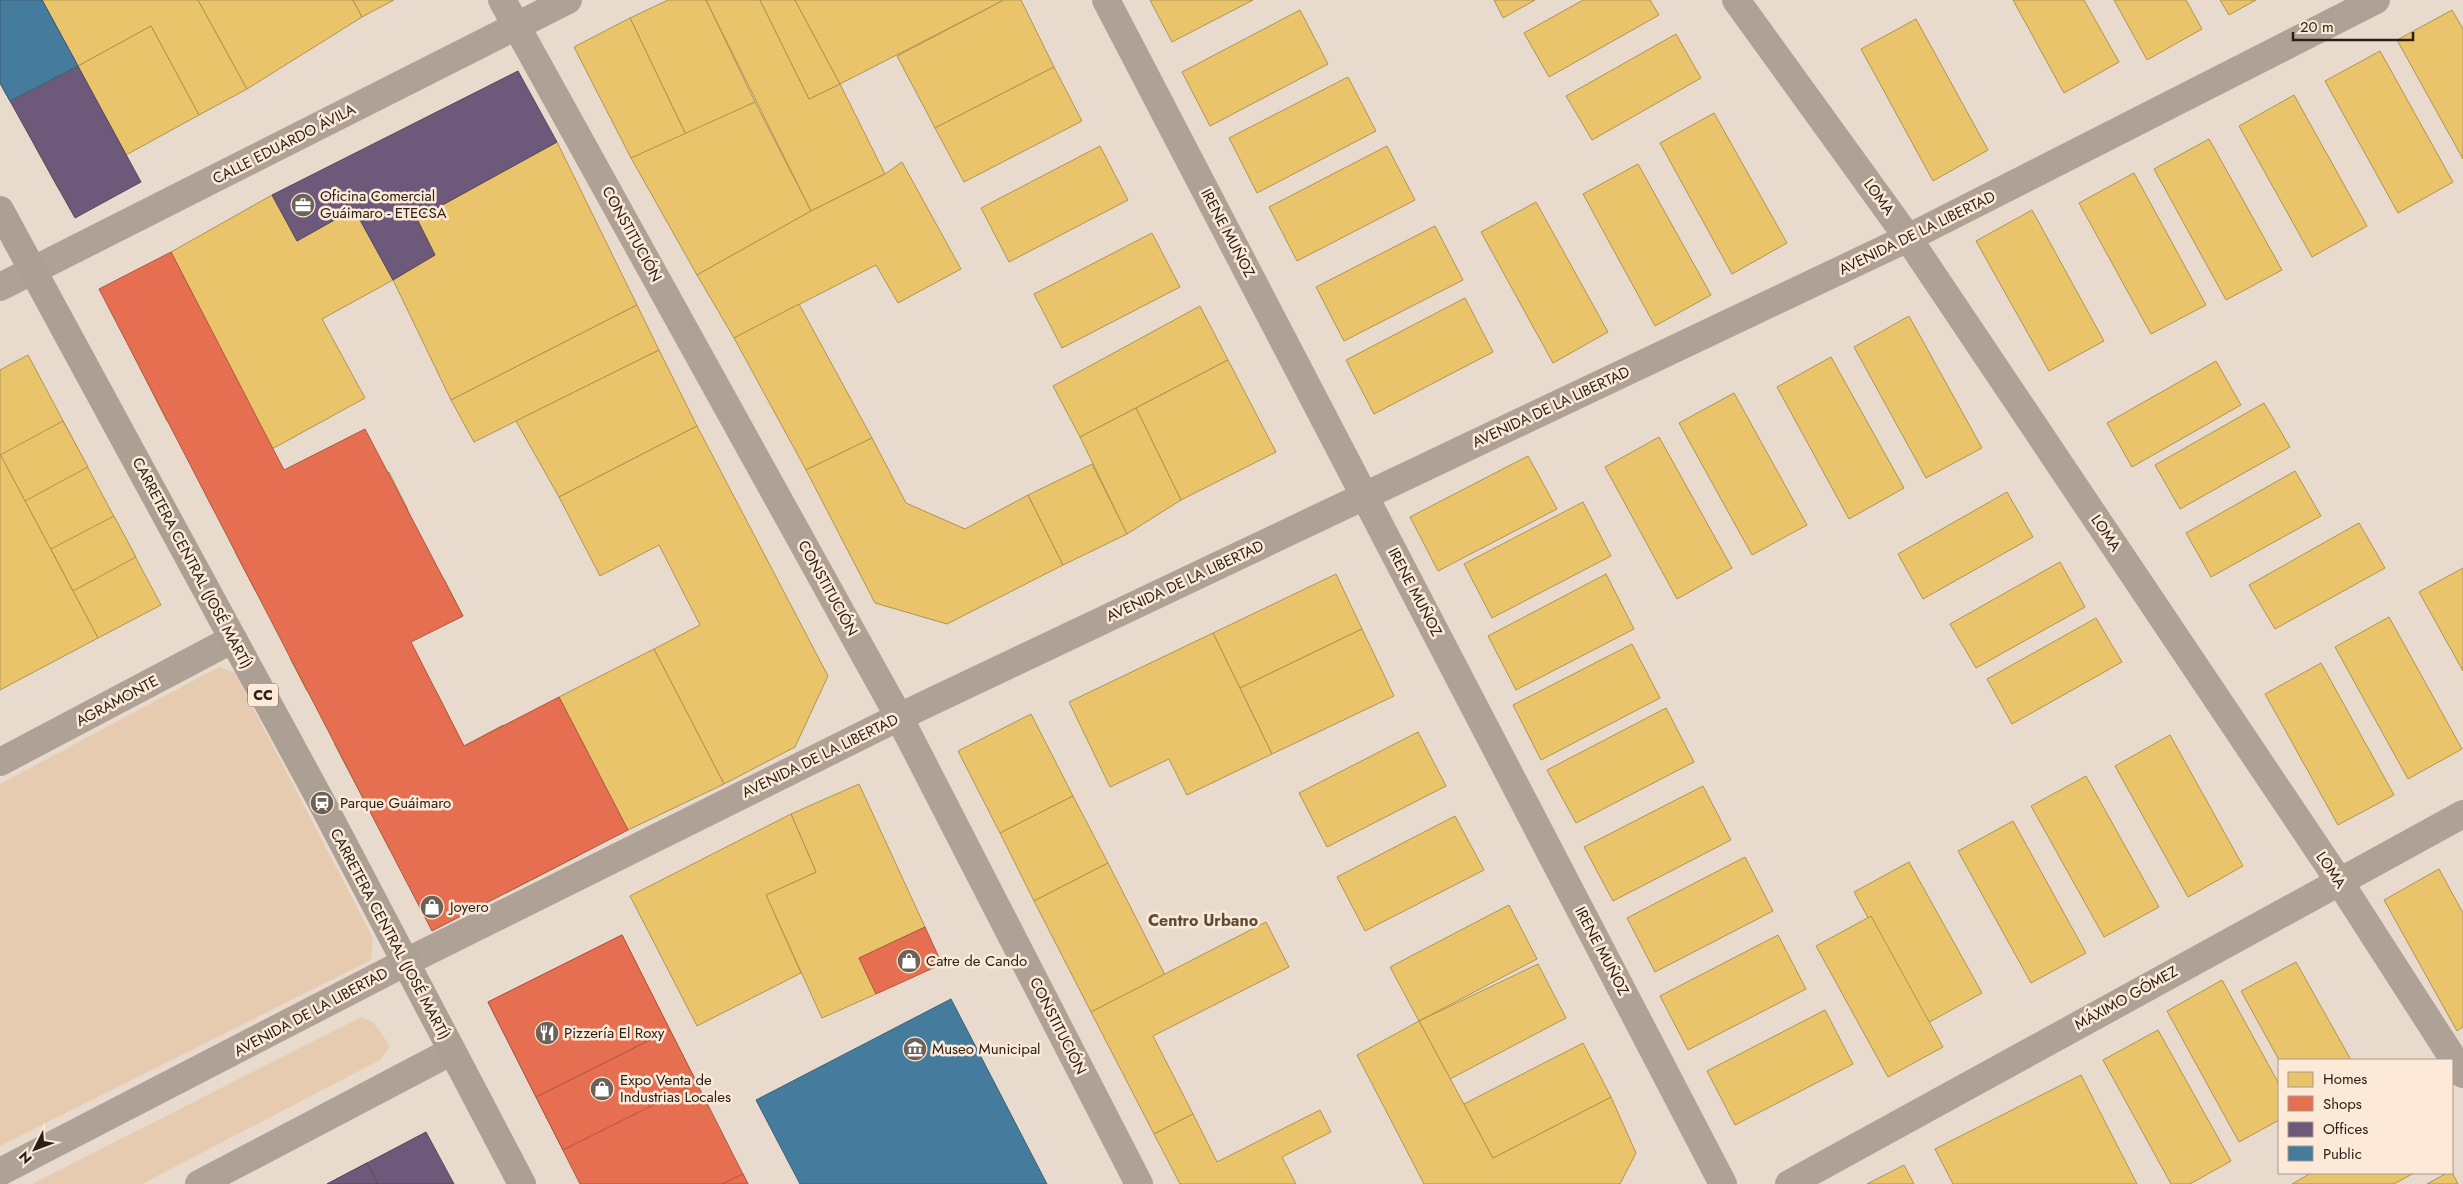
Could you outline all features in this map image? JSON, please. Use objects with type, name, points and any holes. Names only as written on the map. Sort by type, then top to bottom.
[{"type":"highway","name":"CARRETERA CENTRAL (JOSÉ MARTÍ)","points":[[0,210],[322,803],[404,963],[522,1184]]},
{"type":"street","name":"CONSTITUCIÓN","points":[[502,0],[899,717],[1140,1184]]},
{"type":"street","name":"CALLE EDUARDO ÁVILA","points":[[0,287],[517,28],[568,0]]},
{"type":"street","name":"IRENE MUÑOZ","points":[[1106,0],[1723,1184]]},
{"type":"street","name":"LOMA","points":[[1736,0],[1908,238],[2339,881],[2463,1074]]},
{"type":"street","name":"AVENIDA DE LA LIBERTAD","points":[[0,1172],[404,963],[899,717],[1908,238],[2376,0]]},
{"type":"street","name":"AGRAMONTE","points":[[0,762],[233,639]]},
{"type":"street","name":"MÁXIMO GÓMEZ","points":[[1789,1184],[2463,814]]},
{"type":"street","points":[[199,1184],[452,1051]]},
{"type":"shaded area","name":"Parque Guáimaro","points":[[219,667],[235,673],[373,938],[371,960],[0,1146],[0,784]]},
{"type":"shaded area","points":[[361,1017],[373,1022],[390,1046],[380,1060],[142,1184],[32,1184]]},
{"type":"building: Homes","points":[[42,0],[198,0],[247,89],[199,115],[151,26],[78,66]]},
{"type":"building: Homes","points":[[198,0],[353,0],[362,17],[247,89]]},
{"type":"building: Homes","points":[[353,0],[394,0],[362,17]]},
{"type":"building: Homes","points":[[668,0],[706,0],[755,102],[686,135],[630,18]]},
{"type":"building: Homes","points":[[706,0],[760,0],[809,99],[840,84],[885,174],[811,211]]},
{"type":"building: Homes","points":[[760,0],[795,0],[840,84],[809,99]]},
{"type":"building: Homes","points":[[795,0],[1004,0],[840,84]]},
{"type":"building: Homes","points":[[1004,0],[1021,0],[1054,67],[935,128],[897,56]]},
{"type":"building: Homes","points":[[1150,0],[1253,0],[1172,42]]},
{"type":"building: Homes","points":[[1494,0],[1535,0],[1503,18]]},
{"type":"building: Homes","points":[[1583,0],[1650,0],[1659,15],[1549,77],[1524,33]]},
{"type":"building: Homes","points":[[2013,0],[2084,0],[2119,62],[2064,93]]},
{"type":"building: Homes","points":[[2114,0],[2186,0],[2202,29],[2147,60]]},
{"type":"building: Homes","points":[[2220,0],[2256,0],[2229,15]]},
{"type":"building: Homes","points":[[1300,10],[1328,64],[1210,126],[1182,72]]},
{"type":"building: Homes","points":[[2452,10],[2463,29],[2463,159],[2397,40]]},
{"type":"building: Homes","points":[[630,18],[686,135],[631,158],[574,47]]},
{"type":"building: Homes","points":[[1916,19],[1988,150],[1933,181],[1861,49]]},
{"type":"building: Homes","points":[[151,26],[199,115],[126,155],[78,66]]},
{"type":"building: Homes","points":[[1676,34],[1701,78],[1592,140],[1566,96]]},
{"type":"building: Homes","points":[[2380,51],[2453,182],[2398,213],[2325,81]]},
{"type":"building: Homes","points":[[1054,67],[1082,121],[964,182],[935,128]]},
{"type":"building: Homes","points":[[1348,77],[1376,131],[1257,193],[1229,138]]},
{"type":"building: Homes","points":[[2294,95],[2367,226],[2312,257],[2239,126]]},
{"type":"building: Homes","points":[[755,102],[811,211],[697,275],[631,158]]},
{"type":"building: Homes","points":[[103,113],[126,155],[59,190],[35,146]]},
{"type":"building: Homes","points":[[1714,113],[1787,243],[1732,274],[1660,143]]},
{"type":"building: Homes","points":[[2209,139],[2282,270],[2226,300],[2154,169]]},
{"type":"building: Homes","points":[[557,142],[637,305],[451,400],[393,280],[435,255],[417,219]]},
{"type":"building: Homes","points":[[1100,146],[1128,200],[1009,262],[981,208]]},
{"type":"building: Homes","points":[[1387,146],[1415,200],[1297,261],[1269,207]]},
{"type":"building: Homes","points":[[902,162],[961,269],[898,303],[876,265],[734,338],[697,275],[811,211],[885,174]]},
{"type":"building: Homes","points":[[1638,164],[1711,295],[1655,326],[1583,194]]},
{"type":"building: Homes","points":[[2134,173],[2206,305],[2151,334],[2079,203]]},
{"type":"building: Homes","points":[[272,195],[297,241],[354,209],[393,280],[322,319],[365,398],[272,449],[171,252]]},
{"type":"building: Homes","points":[[1536,202],[1608,332],[1553,363],[1481,232]]},
{"type":"building: Homes","points":[[2032,210],[2104,341],[2049,371],[1976,241]]},
{"type":"building: Homes","points":[[1435,226],[1463,280],[1344,341],[1316,287]]},
{"type":"building: Homes","points":[[1152,233],[1180,287],[1062,348],[1034,294]]},
{"type":"building: Homes","points":[[1465,298],[1493,352],[1374,414],[1346,360]]},
{"type":"building: Homes","points":[[799,304],[872,438],[806,470],[734,338]]},
{"type":"building: Homes","points":[[637,305],[659,350],[474,442],[451,400]]},
{"type":"building: Homes","points":[[1200,306],[1228,360],[1080,437],[1053,386]]},
{"type":"building: Homes","points":[[1909,316],[1982,448],[1926,478],[1854,347]]},
{"type":"building: Homes","points":[[211,331],[235,377],[167,421],[140,368]]},
{"type":"building: Homes","points":[[659,350],[697,426],[559,497],[516,421]]},
{"type":"building: Homes","points":[[28,355],[161,605],[98,638],[0,454],[0,370]]},
{"type":"building: Homes","points":[[1831,357],[1904,488],[1849,519],[1777,387]]},
{"type":"building: Homes","points":[[1228,360],[1276,452],[1181,500],[1136,408]]},
{"type":"building: Homes","points":[[2216,361],[2241,405],[2132,467],[2107,423]]},
{"type":"building: Homes","points":[[1734,393],[1807,525],[1752,555],[1679,423]]},
{"type":"building: Homes","points":[[2264,403],[2290,447],[2180,509],[2155,465]]},
{"type":"building: Homes","points":[[1136,408],[1181,500],[1127,534],[1080,437]]},
{"type":"building: Homes","points":[[63,421],[88,467],[25,501],[0,455]]},
{"type":"building: Homes","points":[[697,426],[828,676],[795,747],[724,784],[654,649],[700,625],[659,545],[600,576],[559,497]]},
{"type":"building: Homes","points":[[1659,437],[1732,568],[1677,599],[1605,467]]},
{"type":"building: Homes","points":[[872,438],[906,503],[965,529],[1028,495],[1063,565],[947,624],[875,603],[806,470]]},
{"type":"building: Homes","points":[[272,449],[284,470],[212,507],[201,485]]},
{"type":"building: Homes","points":[[0,454],[98,638],[0,690]]},
{"type":"building: Homes","points":[[1528,456],[1557,509],[1438,571],[1410,517]]},
{"type":"building: Homes","points":[[1092,464],[1127,534],[1063,565],[1028,495]]},
{"type":"building: Homes","points":[[2295,471],[2321,516],[2211,577],[2186,533]]},
{"type":"building: Homes","points":[[389,472],[408,510],[255,590],[235,552]]},
{"type":"building: Homes","points":[[2007,492],[2033,537],[1923,599],[1898,554]]},
{"type":"building: Homes","points":[[1583,502],[1611,556],[1492,618],[1464,564]]},
{"type":"building: Homes","points":[[114,516],[136,557],[73,591],[51,549]]},
{"type":"building: Homes","points":[[2359,523],[2385,568],[2275,629],[2249,585]]},
{"type":"building: Homes","points":[[2060,562],[2085,607],[1976,668],[1950,624]]},
{"type":"building: Homes","points":[[2463,568],[2463,671],[2419,592]]},
{"type":"building: Homes","points":[[1336,574],[1362,629],[1240,688],[1213,633]]},
{"type":"building: Homes","points":[[1606,574],[1634,629],[1516,690],[1488,636]]},
{"type":"building: Homes","points":[[444,579],[463,616],[307,691],[290,658]]},
{"type":"building: Homes","points":[[2389,617],[2462,749],[2408,779],[2335,647]]},
{"type":"building: Homes","points":[[2096,618],[2122,662],[2012,724],[1987,679]]},
{"type":"building: Homes","points":[[1362,629],[1394,696],[1272,754],[1240,688]]},
{"type":"building: Homes","points":[[1213,633],[1272,754],[1187,795],[1169,759],[1110,787],[1069,702]]},
{"type":"building: Homes","points":[[1632,644],[1660,698],[1541,760],[1513,705]]},
{"type":"building: Homes","points":[[654,649],[724,784],[628,830],[559,697]]},
{"type":"building: Homes","points":[[2321,663],[2394,795],[2338,825],[2265,694]]},
{"type":"building: Homes","points":[[435,689],[464,746],[364,800],[334,743]]},
{"type":"building: Homes","points":[[1666,708],[1694,762],[1576,823],[1547,770]]},
{"type":"building: Homes","points":[[1031,714],[1073,796],[1000,833],[958,751]]},
{"type":"building: Homes","points":[[503,725],[529,779],[390,850],[364,800]]},
{"type":"building: Homes","points":[[1418,732],[1446,786],[1327,847],[1299,793]]},
{"type":"building: Homes","points":[[2170,735],[2243,866],[2188,897],[2115,766]]},
{"type":"building: Homes","points":[[2086,776],[2159,907],[2104,937],[2031,806]]},
{"type":"building: Homes","points":[[529,779],[578,856],[506,893],[459,815]]},
{"type":"building: Homes","points":[[859,784],[925,927],[859,958],[876,994],[822,1018],[766,895],[816,872],[791,814]]},
{"type":"building: Homes","points":[[1703,786],[1731,840],[1613,901],[1584,847]]},
{"type":"building: Homes","points":[[1073,796],[1108,863],[1034,901],[1000,833]]},
{"type":"building: Homes","points":[[791,814],[816,872],[766,895],[801,973],[697,1026],[630,896]]},
{"type":"building: Homes","points":[[1455,816],[1484,870],[1365,931],[1337,877]]},
{"type":"building: Homes","points":[[2013,821],[2086,953],[2031,983],[1958,851]]},
{"type":"building: Homes","points":[[1745,857],[1773,911],[1655,972],[1627,918]]},
{"type":"building: Homes","points":[[1909,862],[1982,993],[1926,1024],[1854,892]]},
{"type":"building: Homes","points":[[1108,863],[1165,975],[1091,1012],[1034,901]]},
{"type":"building: Homes","points":[[2439,869],[2463,913],[2463,1027],[2457,1031],[2384,900]]},
{"type":"building: Homes","points":[[1509,905],[1537,959],[1419,1021],[1390,967]]},
{"type":"building: Homes","points":[[1871,916],[1943,1047],[1888,1077],[1816,946]]},
{"type":"building: Homes","points":[[1266,922],[1289,967],[1153,1036],[1193,1114],[1154,1134],[1091,1012]]},
{"type":"building: Homes","points":[[1778,935],[1806,989],[1688,1050],[1660,996]]},
{"type":"building: Homes","points":[[2296,962],[2350,1059],[2278,1059],[2241,991]]},
{"type":"building: Homes","points":[[1538,964],[1566,1018],[1450,1079],[1419,1021]]},
{"type":"building: Homes","points":[[2222,980],[2278,1082],[2278,1121],[2239,1142],[2167,1011]]},
{"type":"building: Homes","points":[[1825,1010],[1853,1064],[1735,1125],[1707,1071]]},
{"type":"building: Homes","points":[[1419,1021],[1493,1158],[1611,1097],[1636,1153],[1620,1184],[1424,1184],[1357,1055]]},
{"type":"building: Homes","points":[[2158,1030],[2231,1161],[2190,1184],[2171,1184],[2103,1060]]},
{"type":"building: Homes","points":[[1583,1043],[1611,1097],[1493,1158],[1464,1104]]},
{"type":"building: Homes","points":[[2081,1075],[2137,1184],[1953,1184],[1935,1149]]},
{"type":"building: Homes","points":[[1320,1110],[1331,1132],[1282,1157],[1296,1184],[1180,1184],[1154,1134],[1193,1114],[1217,1162]]},
{"type":"building: Homes","points":[[1904,1165],[1914,1184],[1867,1184]]},
{"type":"building: Homes","points":[[2309,1174],[2412,1174],[2394,1184],[2292,1184]]},
{"type":"building: Homes","points":[[2445,1174],[2453,1174],[2458,1184],[2427,1184]]},
{"type":"building: Shops","points":[[171,252],[284,470],[365,429],[463,616],[411,642],[464,746],[559,697],[628,830],[432,931],[99,289]]},
{"type":"building: Shops","points":[[925,927],[942,964],[876,994],[859,958]]},
{"type":"building: Shops","points":[[622,935],[748,1184],[580,1184],[488,1002]]},
{"type":"building: Shops","points":[[622,935],[670,1030],[536,1097],[488,1002]]},
{"type":"building: Shops","points":[[670,1030],[697,1083],[563,1150],[536,1097]]},
{"type":"building: Shops","points":[[743,1174],[748,1184],[722,1184]]},
{"type":"building: Offices","points":[[0,0],[42,0],[141,182],[75,218],[0,83]]},
{"type":"building: Offices","points":[[518,71],[557,142],[417,219],[435,255],[393,280],[354,209],[297,241],[272,195]]},
{"type":"building: Offices","points":[[426,1132],[454,1184],[327,1184],[367,1163]]},
{"type":"building: Offices","points":[[367,1163],[378,1184],[327,1184]]},
{"type":"building: Public","points":[[0,0],[42,0],[78,66],[10,101],[0,83]]},
{"type":"building: Public","name":"Museo Municipal","points":[[951,999],[1047,1184],[800,1184],[756,1100]]},
{"type":"place","name":"Oficina Comercial Guáimaro - ETECSA","points":[[303,205]]},
{"type":"place","name":"Parque Guáimaro","points":[[322,803]]},
{"type":"place","name":"Joyero","points":[[432,907]]},
{"type":"place","name":"Catre de Cando","points":[[909,961]]},
{"type":"place","name":"Pizzería El Roxy","points":[[547,1033]]},
{"type":"place","name":"Museo Municipal","points":[[915,1049]]},
{"type":"place","name":"Expo Venta de Industrias Locales","points":[[602,1089]]},
{"type":"district","name":"Centro Urbano","points":[[1203,920]]}]
